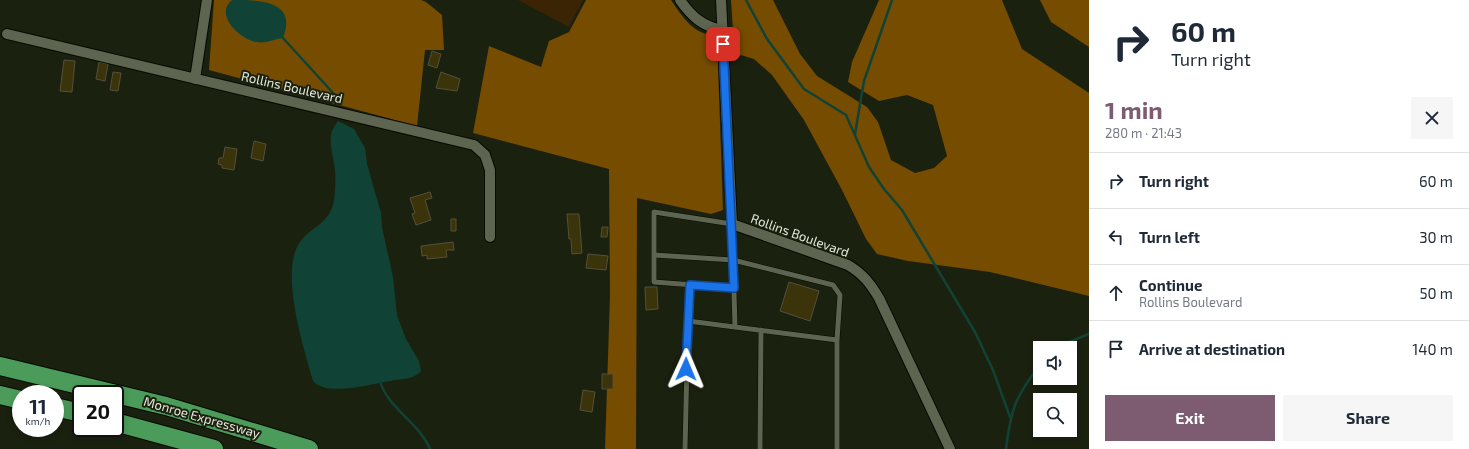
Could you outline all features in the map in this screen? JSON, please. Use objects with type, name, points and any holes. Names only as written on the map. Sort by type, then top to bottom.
[{"type":"highway","name":"Monroe Expressway","points":[[0,366],[166,406],[309,449]]},
{"type":"highway","points":[[0,395],[12,398]]},
{"type":"highway","points":[[124,424],[214,449]]},
{"type":"street","points":[[195,79],[207,0]]},
{"type":"street","points":[[680,0],[688,11],[704,25],[723,30]]},
{"type":"street","name":"Rollins Boulevard","points":[[721,0],[732,224],[848,265],[860,272],[870,283],[879,298],[950,449]]},
{"type":"street","name":"Rollins Boulevard","points":[[7,34],[195,79],[306,103],[474,144],[485,155],[490,170],[490,237]]},
{"type":"lane","points":[[734,288],[654,282],[654,212],[732,224],[734,288],[735,326]]},
{"type":"lane","points":[[654,255],[733,260],[833,285],[840,294],[837,340],[837,449]]},
{"type":"lane","points":[[685,449],[690,285]]},
{"type":"lane","points":[[688,322],[735,326],[837,340]]},
{"type":"lane","points":[[760,449],[761,330]]},
{"type":"shaded area","points":[[214,0],[421,0],[426,2],[442,15],[444,50],[425,50],[417,126],[209,70]]},
{"type":"shaded area","points":[[518,0],[583,0],[569,27]]},
{"type":"shaded area","points":[[586,0],[671,0],[685,19],[696,29],[709,35],[717,36],[723,210],[711,214],[637,198],[636,449],[605,449],[610,295],[609,169],[473,133],[489,46],[541,67],[549,41],[569,32]]},
{"type":"shaded area","points":[[731,0],[773,0],[800,54],[817,76],[867,107],[878,122],[891,160],[915,173],[934,168],[947,156],[933,105],[907,95],[879,101],[848,82],[852,62],[879,0],[1002,0],[1022,49],[1089,93],[1089,296],[990,272],[908,261],[877,254],[866,239],[842,190],[804,120],[772,75],[754,59],[741,55],[735,61]]},
{"type":"shaded area","points":[[1040,0],[1089,0],[1089,47],[1051,22]]},
{"type":"water","points":[[232,0],[264,2],[281,9],[285,16],[286,25],[283,38],[267,42],[256,42],[249,40],[236,31],[227,19],[226,12],[227,6]]},
{"type":"water","points":[[338,121],[354,129],[365,148],[367,164],[381,213],[382,227],[393,277],[397,315],[406,339],[419,361],[421,371],[418,374],[406,379],[361,387],[338,389],[319,386],[313,381],[299,331],[295,310],[292,271],[294,255],[300,242],[324,221],[332,209],[334,201],[335,174],[331,136],[332,131]]},
{"type":"building","points":[[432,51],[441,54],[437,68],[428,65]]},
{"type":"building","points":[[64,60],[75,61],[72,92],[60,91]]},
{"type":"building","points":[[99,62],[108,64],[105,81],[96,79]]},
{"type":"building","points":[[113,72],[121,73],[118,91],[110,90]]},
{"type":"building","points":[[441,72],[460,79],[457,91],[436,88]]},
{"type":"building","points":[[254,141],[266,144],[263,161],[251,158]]},
{"type":"building","points":[[225,147],[237,149],[234,170],[222,168],[222,165],[218,164],[219,158],[223,158]]},
{"type":"building","points":[[430,192],[432,198],[425,200],[431,220],[416,225],[412,214],[415,213],[410,198]]},
{"type":"building","points":[[567,214],[579,214],[582,253],[572,254]]},
{"type":"building","points":[[451,219],[456,219],[456,231],[451,231]]},
{"type":"building","points":[[602,227],[608,227],[607,237],[601,237]]},
{"type":"building","points":[[453,242],[454,250],[446,250],[447,257],[427,259],[427,255],[422,256],[421,246]]},
{"type":"building","points":[[588,254],[608,256],[606,270],[586,268]]},
{"type":"building","points":[[789,282],[819,291],[810,321],[780,311]]},
{"type":"building","points":[[645,287],[657,287],[658,309],[646,310]]},
{"type":"building","points":[[602,374],[613,374],[613,389],[602,389]]},
{"type":"building","points":[[583,390],[595,392],[592,412],[580,410]]},
{"type":"waterway","points":[[746,0],[767,39],[804,89],[846,115],[869,167],[884,189],[902,210],[975,332],[993,370],[1010,417]]},
{"type":"waterway","points":[[855,134],[864,81],[892,0]]},
{"type":"waterway","points":[[283,38],[334,94],[335,103]]},
{"type":"waterway","points":[[1072,341],[1089,334]]},
{"type":"waterway","points":[[1006,449],[1012,413],[1020,395],[1033,375]]},
{"type":"waterway","points":[[380,381],[390,400],[419,431],[430,449]]},
{"type":"route","points":[[686,369],[690,285],[734,288],[723,44]]}]
